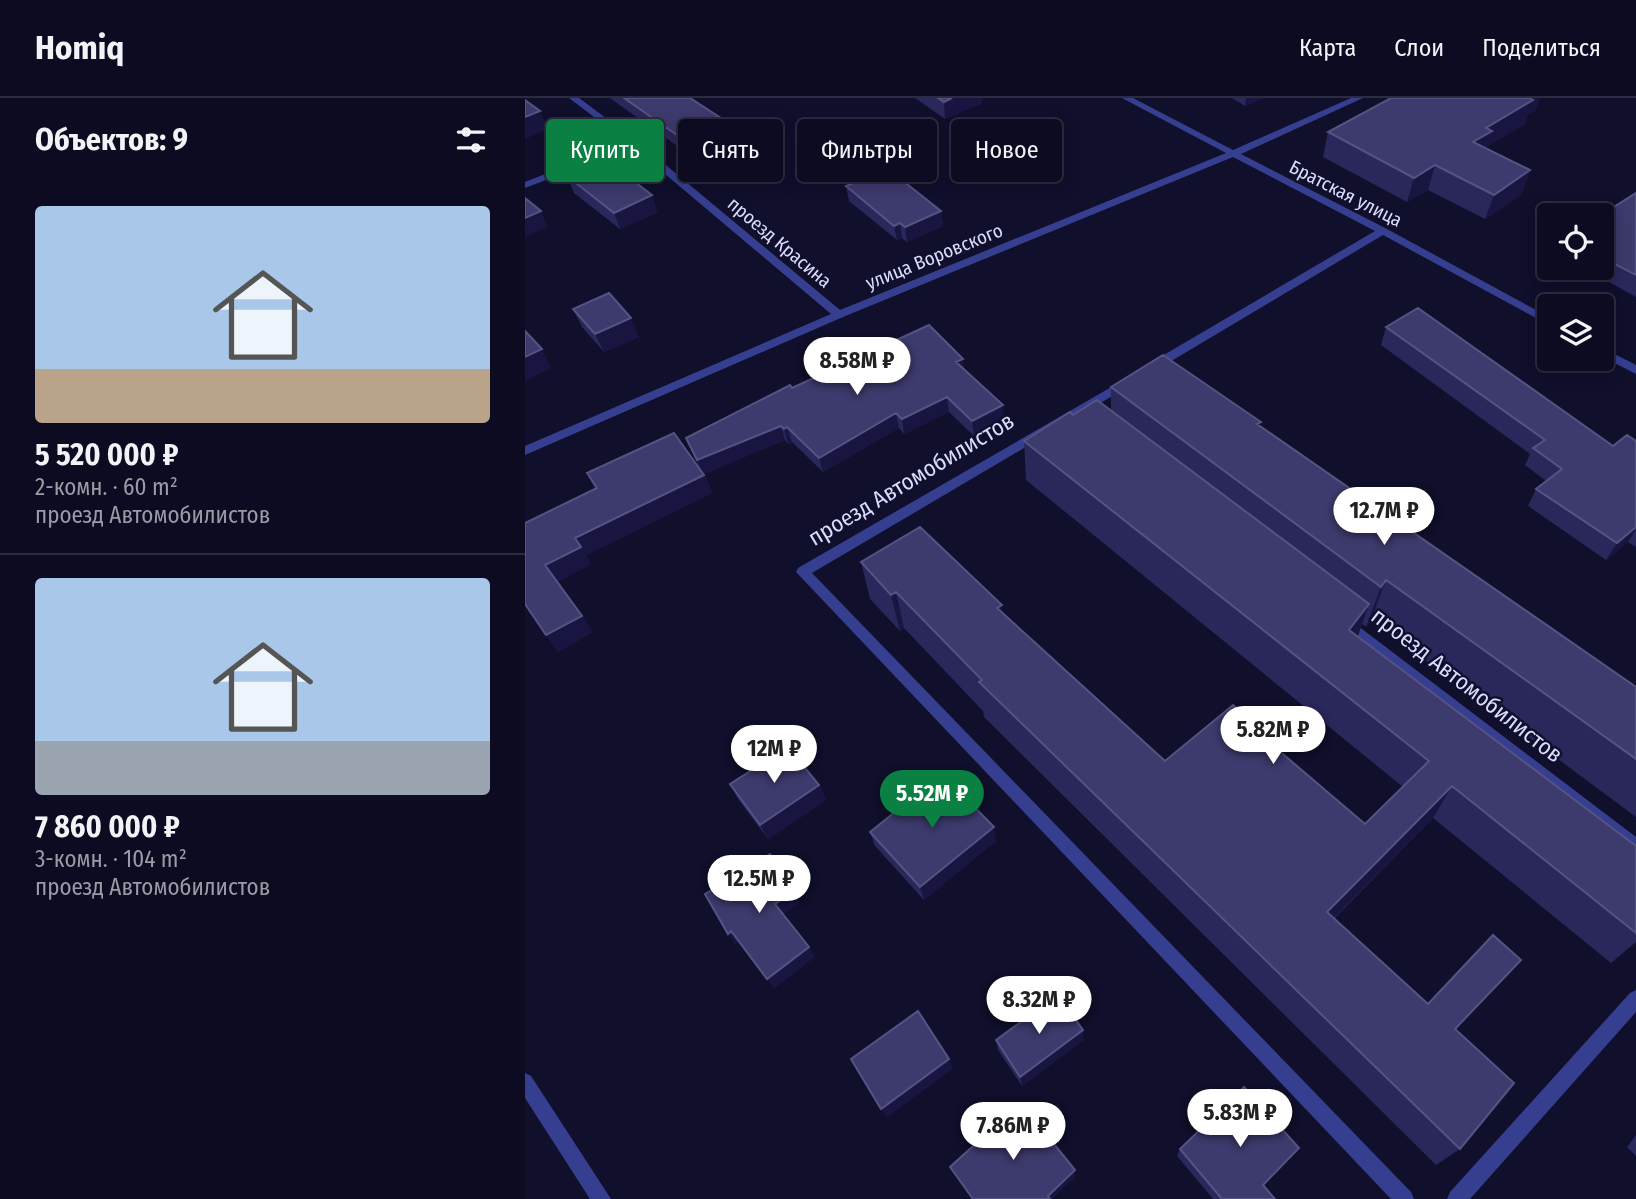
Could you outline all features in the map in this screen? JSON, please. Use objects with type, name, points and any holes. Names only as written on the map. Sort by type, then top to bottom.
[{"type":"street","name":"проезд Красина","points":[[573,98],[601,119]]},
{"type":"street","name":"Братская улица","points":[[1126,98],[1383,231],[1537,315]]},
{"type":"street","name":"улица Воровского","points":[[525,452],[838,314],[1232,153],[1359,98]]},
{"type":"street","name":"проезд Красина","points":[[664,168],[838,314]]},
{"type":"street","points":[[525,185],[546,177]]},
{"type":"street","name":"проезд Автомобилистов","points":[[1383,231],[1078,417],[803,572],[1404,1199]]},
{"type":"street","points":[[1614,358],[1636,370]]},
{"type":"street","name":"проезд Автомобилистов","points":[[1338,616],[1636,846]]},
{"type":"street","points":[[1457,1199],[1636,999]]},
{"type":"street","points":[[525,1082],[601,1199]]},
{"type":"building","points":[[624,98],[690,98],[722,119],[678,119],[678,136],[664,126],[664,119],[654,119]]},
{"type":"building","points":[[1391,98],[1533,100],[1486,128],[1492,131],[1473,142],[1530,170],[1494,195],[1435,165],[1414,178],[1328,132]]},
{"type":"building","points":[[525,100],[540,111],[525,117]]},
{"type":"building","points":[[575,182],[635,182],[652,195],[614,213]]},
{"type":"building","points":[[856,182],[904,182],[941,211],[905,227],[900,223],[894,226],[846,186]]},
{"type":"building","points":[[1636,193],[1636,275],[1614,264],[1614,207]]},
{"type":"building","points":[[525,198],[541,211],[525,218]]},
{"type":"building","points":[[609,293],[631,318],[595,334],[573,309]]},
{"type":"building","points":[[1418,308],[1613,446],[1627,435],[1636,441],[1636,527],[1617,543],[1536,489],[1562,469],[1533,448],[1545,440],[1386,327]]},
{"type":"building","points":[[929,325],[963,359],[956,362],[1003,405],[972,421],[947,397],[902,419],[896,413],[819,458],[787,427],[784,429],[781,426],[697,460],[686,438],[790,385],[792,388]]},
{"type":"building","points":[[525,331],[542,349],[525,357]]},
{"type":"building","points":[[1163,355],[1261,422],[1257,424],[1636,687],[1636,759],[1386,580],[1381,587],[1111,387]]},
{"type":"building","points":[[1097,400],[1369,604],[1349,630],[1636,846],[1636,933],[1452,786],[1327,912],[1428,1004],[1493,935],[1521,960],[1455,1029],[1514,1083],[1460,1149],[979,682],[982,680],[896,592],[891,595],[861,562],[920,527],[1002,605],[997,608],[1165,761],[1233,705],[1280,746],[1277,749],[1365,824],[1429,761],[1024,441],[1070,412],[1073,415]]},
{"type":"building","points":[[674,433],[704,475],[575,538],[581,547],[545,565],[582,616],[546,635],[525,604],[525,523],[597,488],[587,473]]},
{"type":"building","points":[[788,747],[819,785],[760,825],[730,784]]},
{"type":"building","points":[[942,774],[994,827],[920,887],[870,832]]},
{"type":"building","points":[[770,854],[794,892],[775,904],[809,947],[767,979],[731,931],[728,934],[705,894]]},
{"type":"building","points":[[1058,995],[1083,1030],[1020,1077],[996,1040]]},
{"type":"building","points":[[918,1011],[949,1059],[881,1109],[851,1059]]},
{"type":"building","points":[[1244,1087],[1299,1148],[1263,1185],[1275,1199],[1222,1199],[1180,1149]]},
{"type":"building","points":[[1021,1103],[1075,1170],[1048,1196],[1050,1199],[973,1199],[950,1167]]}]
